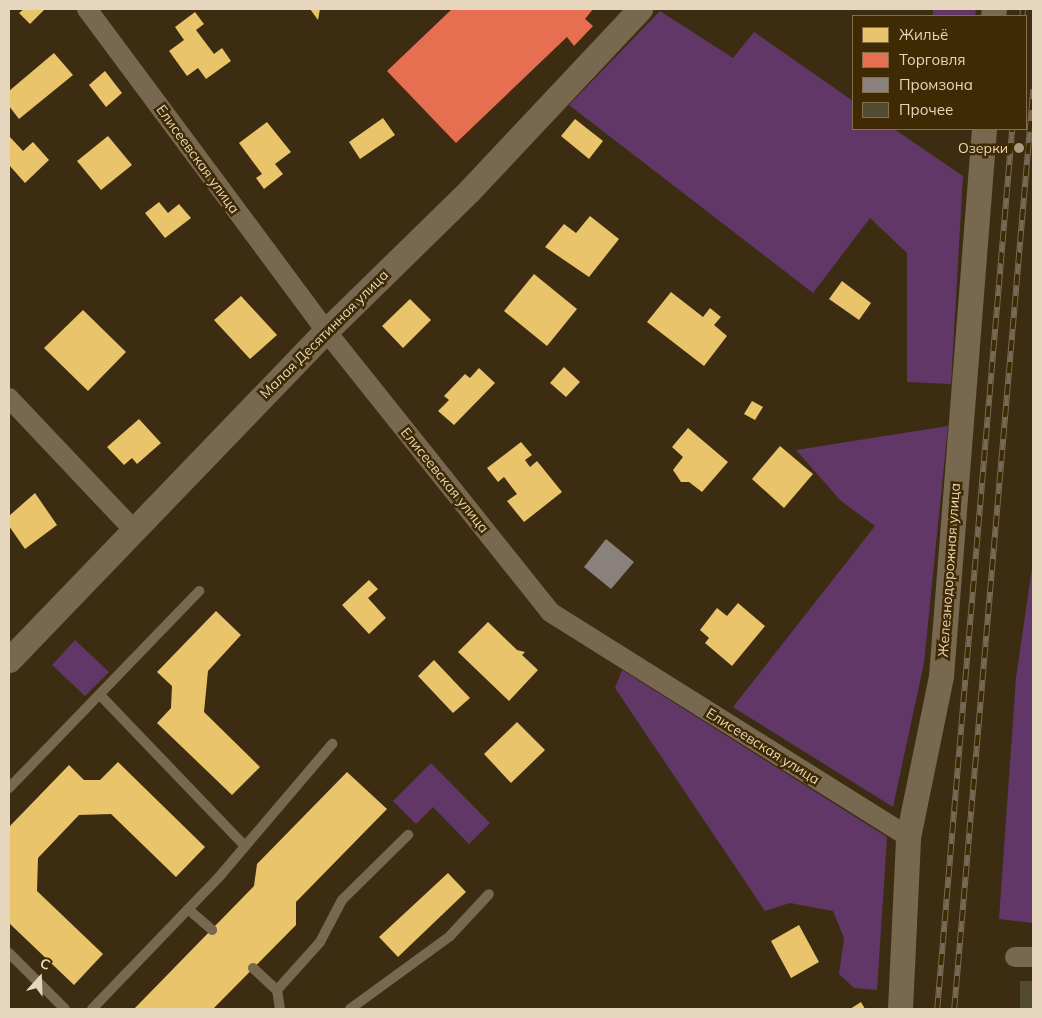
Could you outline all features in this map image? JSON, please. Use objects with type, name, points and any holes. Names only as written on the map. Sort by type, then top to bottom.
[{"type":"street","name":"Елисеевская улица","points":[[87,9],[326,331],[550,612],[908,837]]},
{"type":"street","name":"Малая Десятинная улица","points":[[9,660],[133,529],[326,331],[470,191],[640,9]]},
{"type":"street","name":"Железнодорожная улица","points":[[900,1009],[908,837],[941,676],[984,130]]},
{"type":"street","points":[[9,398],[133,529]]},
{"type":"lane","points":[[9,788],[199,591]]},
{"type":"lane","points":[[100,694],[243,844]]},
{"type":"lane","points":[[92,1009],[188,909],[332,744]]},
{"type":"lane","points":[[277,990],[320,942],[342,900],[408,835]]},
{"type":"lane","points":[[350,1009],[450,936],[488,894]]},
{"type":"lane","points":[[188,909],[212,930]]},
{"type":"lane","points":[[9,953],[65,1009]]},
{"type":"lane","points":[[253,968],[277,990],[280,1009]]},
{"type":"shaded area","points":[[933,9],[976,9],[975,15],[933,15]]},
{"type":"shaded area","points":[[660,11],[733,58],[754,32],[852,100],[852,130],[895,130],[963,176],[951,384],[907,382],[907,253],[870,218],[813,293],[569,105]]},
{"type":"shaded area","points":[[948,426],[924,663],[893,807],[733,707],[875,526],[841,501],[796,450]]},
{"type":"shaded area","points":[[1033,561],[1033,923],[999,919],[1016,678]]},
{"type":"shaded area","points":[[75,640],[109,672],[85,696],[52,665]]},
{"type":"shaded area","points":[[622,670],[887,837],[877,990],[854,988],[839,974],[844,938],[833,911],[790,903],[765,911],[615,688]]},
{"type":"shaded area","points":[[431,763],[490,823],[469,844],[433,807],[416,824],[393,801]]},
{"type":"building: Жильё","points":[[24,9],[45,9],[30,24],[19,13]]},
{"type":"building: Жильё","points":[[310,9],[320,9],[318,20]]},
{"type":"building: Жильё","points":[[195,12],[204,24],[196,30],[214,54],[222,48],[231,61],[206,79],[198,68],[187,76],[169,51],[184,40],[175,27]]},
{"type":"building: Жильё","points":[[54,53],[73,75],[19,119],[9,106],[9,91]]},
{"type":"building: Жильё","points":[[105,71],[122,93],[106,107],[89,85]]},
{"type":"building: Жильё","points":[[383,118],[395,135],[360,159],[349,142]]},
{"type":"building: Жильё","points":[[575,119],[603,141],[589,159],[561,136]]},
{"type":"building: Жильё","points":[[267,122],[291,152],[275,164],[283,174],[264,189],[256,178],[262,174],[239,143]]},
{"type":"building: Жильё","points":[[9,136],[23,151],[33,142],[49,160],[25,183],[9,165]]},
{"type":"building: Жильё","points":[[108,136],[132,165],[101,190],[77,161]]},
{"type":"building: Жильё","points":[[159,202],[168,213],[179,204],[191,218],[165,238],[145,213]]},
{"type":"building: Жильё","points":[[590,216],[619,239],[589,277],[545,247],[564,224],[576,233]]},
{"type":"building: Жильё","points":[[534,274],[577,309],[547,346],[504,311]]},
{"type":"building: Жильё","points":[[842,281],[871,303],[859,320],[829,299]]},
{"type":"building: Жильё","points":[[671,292],[703,317],[710,308],[721,317],[714,325],[727,336],[704,366],[647,322]]},
{"type":"building: Жильё","points":[[241,296],[277,335],[250,359],[214,320]]},
{"type":"building: Жильё","points":[[410,299],[431,320],[403,348],[382,326]]},
{"type":"building: Жильё","points":[[83,310],[126,352],[88,391],[44,348]]},
{"type":"building: Жильё","points":[[564,367],[580,382],[566,397],[550,383]]},
{"type":"building: Жильё","points":[[479,368],[495,383],[454,425],[438,411],[449,400],[444,396],[465,374],[470,378]]},
{"type":"building: Жильё","points":[[752,401],[763,407],[755,420],[744,414]]},
{"type":"building: Жильё","points":[[139,419],[161,443],[137,464],[132,458],[124,465],[107,447]]},
{"type":"building: Жильё","points":[[688,428],[728,462],[702,492],[689,482],[681,482],[673,470],[683,457],[672,447]]},
{"type":"building: Жильё","points":[[521,442],[532,455],[525,460],[530,467],[537,461],[562,492],[524,522],[507,501],[517,494],[504,477],[498,482],[487,468]]},
{"type":"building: Жильё","points":[[780,446],[813,474],[784,508],[752,479]]},
{"type":"building: Жильё","points":[[35,493],[57,525],[25,549],[9,526],[9,516]]},
{"type":"building: Жильё","points":[[369,580],[378,589],[368,598],[386,618],[369,634],[342,605]]},
{"type":"building: Жильё","points":[[738,603],[765,626],[732,666],[705,643],[709,638],[700,630],[717,608],[727,616]]},
{"type":"building: Жильё","points":[[216,611],[241,635],[208,671],[204,712],[260,767],[232,795],[157,723],[171,708],[172,686],[157,672]]},
{"type":"building: Жильё","points":[[488,622],[517,650],[525,652],[522,655],[538,670],[509,701],[458,652]]},
{"type":"building: Жильё","points":[[434,660],[470,698],[453,713],[418,676]]},
{"type":"building: Жильё","points":[[517,722],[545,750],[511,783],[484,754]]},
{"type":"building: Жильё","points":[[118,762],[205,847],[176,877],[111,814],[79,815],[38,858],[37,891],[103,954],[74,985],[9,923],[9,827],[69,765],[84,780],[100,780]]},
{"type":"building: Жильё","points":[[347,772],[387,809],[296,902],[296,925],[213,1009],[134,1009],[254,886],[257,864]]},
{"type":"building: Жильё","points":[[448,873],[466,892],[398,957],[379,937]]},
{"type":"building: Жильё","points":[[799,925],[819,962],[791,978],[771,941]]},
{"type":"building: Жильё","points":[[861,1002],[865,1009],[850,1009]]},
{"type":"building: Торговля","points":[[452,9],[593,9],[585,19],[593,26],[574,46],[567,37],[456,143],[387,71]]},
{"type":"building: Промзона","points":[[606,539],[634,562],[611,589],[584,567]]},
{"type":"building: Прочее","points":[[1020,981],[1033,981],[1033,1009],[1020,1009]]},
{"type":"railway","points":[[1022,15],[1023,9]]},
{"type":"railway","points":[[954,1009],[1033,89]]},
{"type":"railway","points":[[937,1009],[1012,130]]},
{"type":"place","name":"Озерки","points":[[1019,148]]}]
